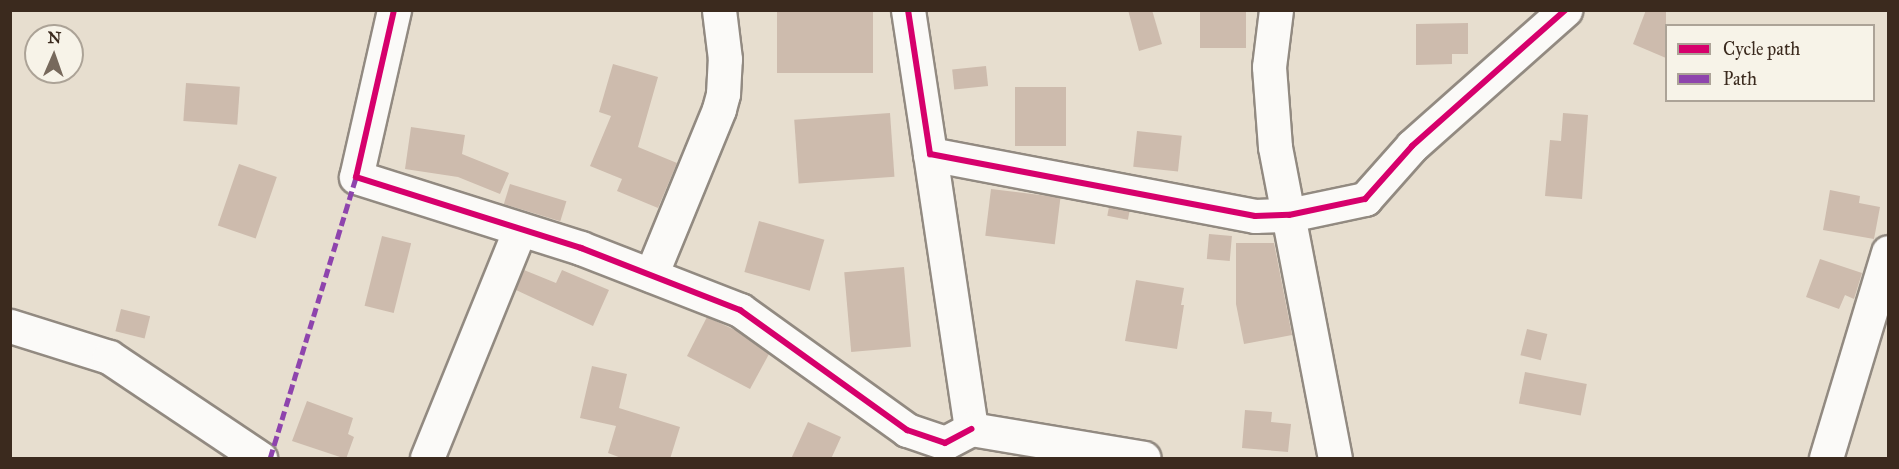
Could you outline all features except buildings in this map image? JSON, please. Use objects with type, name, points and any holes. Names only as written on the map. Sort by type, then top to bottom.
[{"type":"street","points":[[394,10],[356,177],[581,248],[740,310],[907,430],[945,442],[971,429],[1144,459]]},
{"type":"street","points":[[651,275],[720,109],[725,59],[719,10]]},
{"type":"street","points":[[908,10],[971,429]]},
{"type":"street","points":[[1276,10],[1269,67],[1275,147],[1335,459]]},
{"type":"street","points":[[930,154],[1255,216],[1288,215],[1365,199],[1412,146],[1565,10]]},
{"type":"street","points":[[427,459],[520,229]]},
{"type":"street","points":[[1826,459],[1888,252]]},
{"type":"street","points":[[10,326],[109,357],[260,459]]},
{"type":"marked path","points":[[270,458],[356,177]]},
{"type":"cycle path","points":[[394,10],[356,177],[581,248],[740,310],[907,430],[945,443],[971,429]]},
{"type":"cycle path","points":[[908,10],[930,154],[1255,216],[1289,215],[1365,199],[1412,146],[1565,10]]}]
